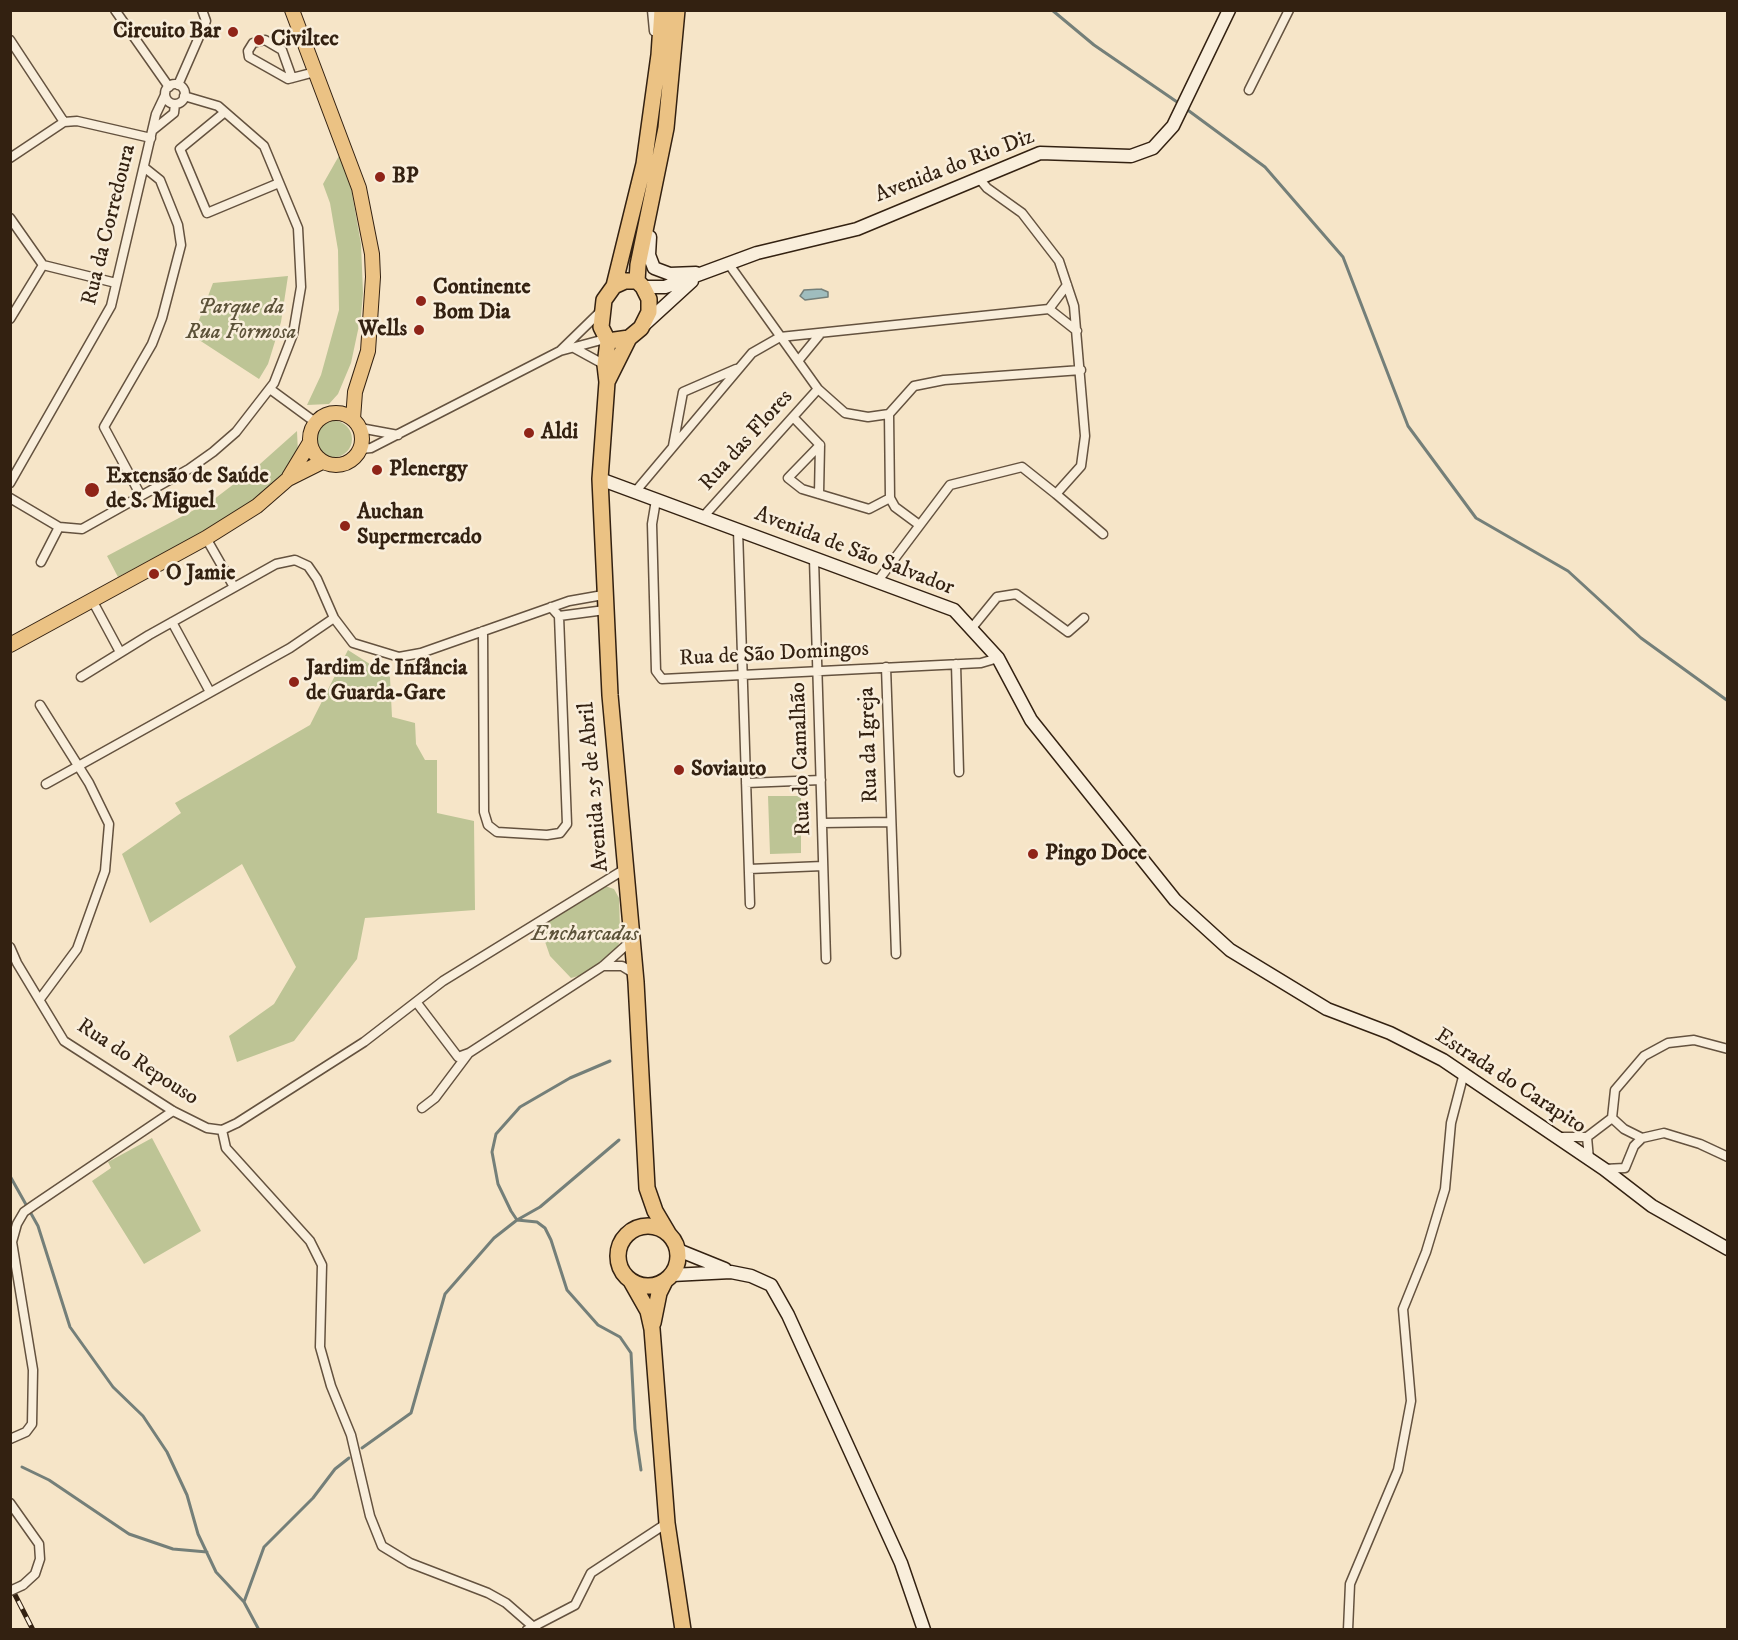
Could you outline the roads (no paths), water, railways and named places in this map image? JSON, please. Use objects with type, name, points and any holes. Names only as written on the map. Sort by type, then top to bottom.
[{"type":"highway","points":[[662,10],[659,55],[644,164],[614,285],[604,300],[602,310],[601,327],[607,340],[635,333],[649,312],[649,299],[640,284],[638,265],[666,128],[677,10]]},
{"type":"highway","points":[[614,285],[625,281],[640,284]]},
{"type":"highway","name":"Avenida 25 de Abril","points":[[607,382],[635,333]]},
{"type":"highway","name":"Avenida 25 de Abril","points":[[607,340],[605,364],[607,382],[600,479],[604,602],[616,784],[635,974],[647,1188],[642,1216],[621,1242],[618,1259],[620,1268],[632,1281],[648,1311],[652,1329]]},
{"type":"highway","name":"Avenida 25 de Abril","points":[[647,1188],[655,1211],[678,1250]]},
{"type":"highway","points":[[633,1230],[651,1226],[668,1233]]},
{"type":"highway","points":[[678,1250],[677,1267],[658,1293],[652,1329],[667,1523],[681,1626]]},
{"type":"highway","points":[[632,1281],[648,1286],[668,1278]]},
{"type":"main road","points":[[288,478],[322,462],[342,465],[356,456],[361,449],[355,392],[368,351],[372,254],[359,188],[292,10]]},
{"type":"main road","points":[[322,462],[312,451],[309,436],[315,422],[335,412],[342,405],[370,315]]},
{"type":"main road","points":[[335,412],[357,423]]},
{"type":"main road","points":[[10,645],[206,538],[257,506],[288,478],[309,444]]},
{"type":"street","points":[[115,10],[171,89],[169,102],[175,104]]},
{"type":"street","name":"Rua da Corredoura","points":[[10,483],[105,318],[117,283],[156,114],[206,21],[202,10]]},
{"type":"street","points":[[652,10],[654,38],[659,55]]},
{"type":"street","name":"Avenida do Rio Diz","points":[[640,284],[665,287],[757,253],[857,229],[1040,153],[1131,156],[1153,148],[1173,126],[1229,10]]},
{"type":"street","points":[[1249,90],[1289,10]]},
{"type":"street","points":[[292,78],[282,50],[266,39],[253,43],[248,51],[249,57],[288,79],[292,78],[315,72]]},
{"type":"street","points":[[10,40],[64,122]]},
{"type":"street","points":[[10,498],[59,527],[82,530],[141,496],[213,452],[236,432],[270,389],[293,334],[301,287],[298,228],[264,146],[218,106],[184,96],[182,88],[171,89]]},
{"type":"street","name":"Rua da Corredoura","points":[[152,134],[174,113],[175,104],[181,102],[184,96]]},
{"type":"street","points":[[225,112],[180,149],[207,213],[279,183]]},
{"type":"street","points":[[10,158],[64,122],[77,121],[152,134]]},
{"type":"street","points":[[141,496],[104,427],[152,344],[162,318],[181,245],[178,225],[160,180],[145,168]]},
{"type":"street","points":[[978,177],[987,188],[1022,213],[1059,261],[1074,306],[1085,436],[1081,466],[1056,494]]},
{"type":"street","points":[[10,218],[43,266],[117,283]]},
{"type":"street","points":[[648,222],[649,255],[654,268],[670,274],[701,275]]},
{"type":"street","points":[[728,263],[818,389],[845,413],[868,417],[889,414],[914,386],[944,380],[1081,370]]},
{"type":"street","points":[[10,319],[43,266]]},
{"type":"street","name":"Avenida do Rio Diz","points":[[635,333],[701,275]]},
{"type":"street","points":[[1049,309],[1067,285]]},
{"type":"street","points":[[635,492],[752,353],[780,337],[1049,309],[1077,331]]},
{"type":"street","points":[[560,351],[602,310]]},
{"type":"street","points":[[798,361],[821,333]]},
{"type":"street","points":[[361,449],[371,448],[398,435],[560,351],[607,340]]},
{"type":"street","points":[[574,348],[605,364]]},
{"type":"street","points":[[673,447],[683,392],[740,368]]},
{"type":"street","points":[[270,389],[315,422]]},
{"type":"street","name":"Rua das Flores","points":[[703,517],[818,389]]},
{"type":"street","points":[[889,414],[890,498],[895,507],[918,524]]},
{"type":"street","points":[[793,417],[820,445],[819,494]]},
{"type":"street","points":[[357,423],[398,435]]},
{"type":"street","points":[[820,445],[788,478],[802,489],[869,509],[890,498]]},
{"type":"street","points":[[877,582],[918,524],[950,485],[1006,469],[1022,467],[1103,534]]},
{"type":"street","name":"Avenida de São Salvador","points":[[600,479],[954,610],[998,658],[1031,720],[1175,900]]},
{"type":"street","name":"Rua de São Domingos","points":[[656,500],[652,524],[656,671],[662,679],[743,673],[981,663],[998,658]]},
{"type":"street","points":[[41,562],[59,527]]},
{"type":"street","points":[[738,530],[750,904]]},
{"type":"street","points":[[206,538],[234,587]]},
{"type":"street","name":"Rua do Camalhão","points":[[814,558],[826,959]]},
{"type":"street","points":[[81,677],[120,652],[276,564],[295,560],[308,566],[317,579],[334,618],[353,643],[399,657],[421,653],[551,607],[604,602]]},
{"type":"street","points":[[971,629],[997,597],[1016,594],[1068,632],[1084,618]]},
{"type":"street","points":[[93,600],[120,652]]},
{"type":"street","points":[[559,616],[604,602]]},
{"type":"street","points":[[483,631],[484,812],[488,825],[497,832],[547,835],[560,833],[567,824],[559,616],[551,607]]},
{"type":"street","points":[[46,784],[290,648],[334,618]]},
{"type":"street","points":[[172,622],[210,692]]},
{"type":"street","points":[[956,664],[959,772]]},
{"type":"street","name":"Rua da Igreja","points":[[886,667],[896,954]]},
{"type":"street","points":[[40,705],[79,767],[109,824],[105,871],[77,949],[40,999]]},
{"type":"street","points":[[746,783],[820,780]]},
{"type":"street","name":"Rua da Igreja","points":[[822,823],[891,822]]},
{"type":"street","points":[[749,869],[823,866]]},
{"type":"street","points":[[625,869],[442,981],[417,1003],[390,1020],[364,1042],[237,1123],[222,1130],[226,1148],[310,1241],[322,1265],[320,1347],[351,1435],[370,1516],[382,1546],[410,1563],[488,1593],[533,1628],[574,1605],[591,1573],[667,1523]]},
{"type":"street","name":"Estrada do Carapito","points":[[1175,900],[1230,950],[1327,1009],[1390,1033],[1464,1073],[1604,1169],[1652,1206],[1728,1249]]},
{"type":"street","points":[[417,1003],[458,1057],[469,1053],[603,966],[632,939]]},
{"type":"street","name":"Rua do Repouso","points":[[10,947],[64,1041],[173,1111],[207,1128],[222,1130]]},
{"type":"street","points":[[603,966],[622,966],[635,974]]},
{"type":"street","points":[[1555,1137],[1587,1137],[1612,1118],[1615,1090],[1644,1056],[1668,1043],[1695,1040],[1728,1048]]},
{"type":"street","points":[[422,1108],[435,1098],[469,1053]]},
{"type":"street","points":[[1348,1629],[1350,1584],[1398,1470],[1411,1401],[1403,1309],[1426,1252],[1445,1189],[1450,1123],[1464,1073]]},
{"type":"street","points":[[10,1439],[26,1432],[32,1424],[33,1370],[12,1242],[17,1224],[24,1212],[173,1111]]},
{"type":"street","points":[[1612,1118],[1624,1129],[1642,1138]]},
{"type":"street","points":[[1632,1190],[1626,1168],[1634,1146],[1642,1138],[1664,1133],[1700,1144],[1728,1158]]},
{"type":"street","points":[[1587,1137],[1589,1159]]},
{"type":"street","points":[[1604,1169],[1626,1168]]},
{"type":"street","points":[[678,1250],[731,1272],[751,1276],[771,1285],[788,1315],[901,1563],[924,1629]]},
{"type":"street","points":[[668,1278],[731,1272]]},
{"type":"street","points":[[10,1503],[39,1544],[40,1559],[35,1574],[23,1585],[10,1591]]},
{"type":"water","points":[[821,289],[828,292],[828,297],[805,300],[800,296],[804,290]]},
{"type":"waterway","points":[[1052,10],[1094,45],[1180,104]]},
{"type":"waterway","points":[[1185,108],[1265,167],[1343,257],[1408,426],[1476,518],[1568,571],[1641,638],[1728,701]]},
{"type":"waterway","points":[[610,1061],[570,1078],[520,1107],[496,1134],[492,1152],[498,1184],[517,1220],[537,1222],[545,1228],[567,1290],[598,1325],[620,1337],[631,1353],[635,1429],[641,1470]]},
{"type":"waterway","points":[[362,1448],[411,1413],[445,1294],[494,1238],[517,1220],[540,1207],[619,1140]]},
{"type":"waterway","points":[[10,1176],[38,1226],[70,1327],[113,1387],[143,1416],[167,1452],[187,1495],[198,1534],[216,1572],[244,1602]]},
{"type":"waterway","points":[[259,1630],[244,1602],[264,1547],[313,1498],[335,1469],[349,1458]]},
{"type":"waterway","points":[[22,1467],[49,1480],[129,1534],[173,1549],[207,1552]]},
{"type":"railway","points":[[10,1585],[33,1630]]},
{"type":"place","name":"Circuito Bar","points":[[233,32]]},
{"type":"place","name":"Civiltec","points":[[259,40]]},
{"type":"place","name":"BP","points":[[380,177]]},
{"type":"place","name":"Continente Bom Dia","points":[[421,301]]},
{"type":"place","name":"Wells","points":[[419,330]]},
{"type":"place","name":"Aldi","points":[[529,433]]},
{"type":"place","name":"Plenergy","points":[[377,470]]},
{"type":"place","name":"Extensão de Saúde de S. Miguel","points":[[92,490]]},
{"type":"place","name":"Auchan Supermercado","points":[[345,526]]},
{"type":"place","name":"O Jamie","points":[[154,574]]},
{"type":"place","name":"Jardim de Infância de Guarda-Gare","points":[[294,682]]},
{"type":"place","name":"Soviauto","points":[[679,770]]},
{"type":"place","name":"Pingo Doce","points":[[1033,854]]},
{"type":"park label","name":"Parque da Rua Formosa","points":[[241,320]]},
{"type":"park label","name":"Encharcadas","points":[[585,935]]}]
